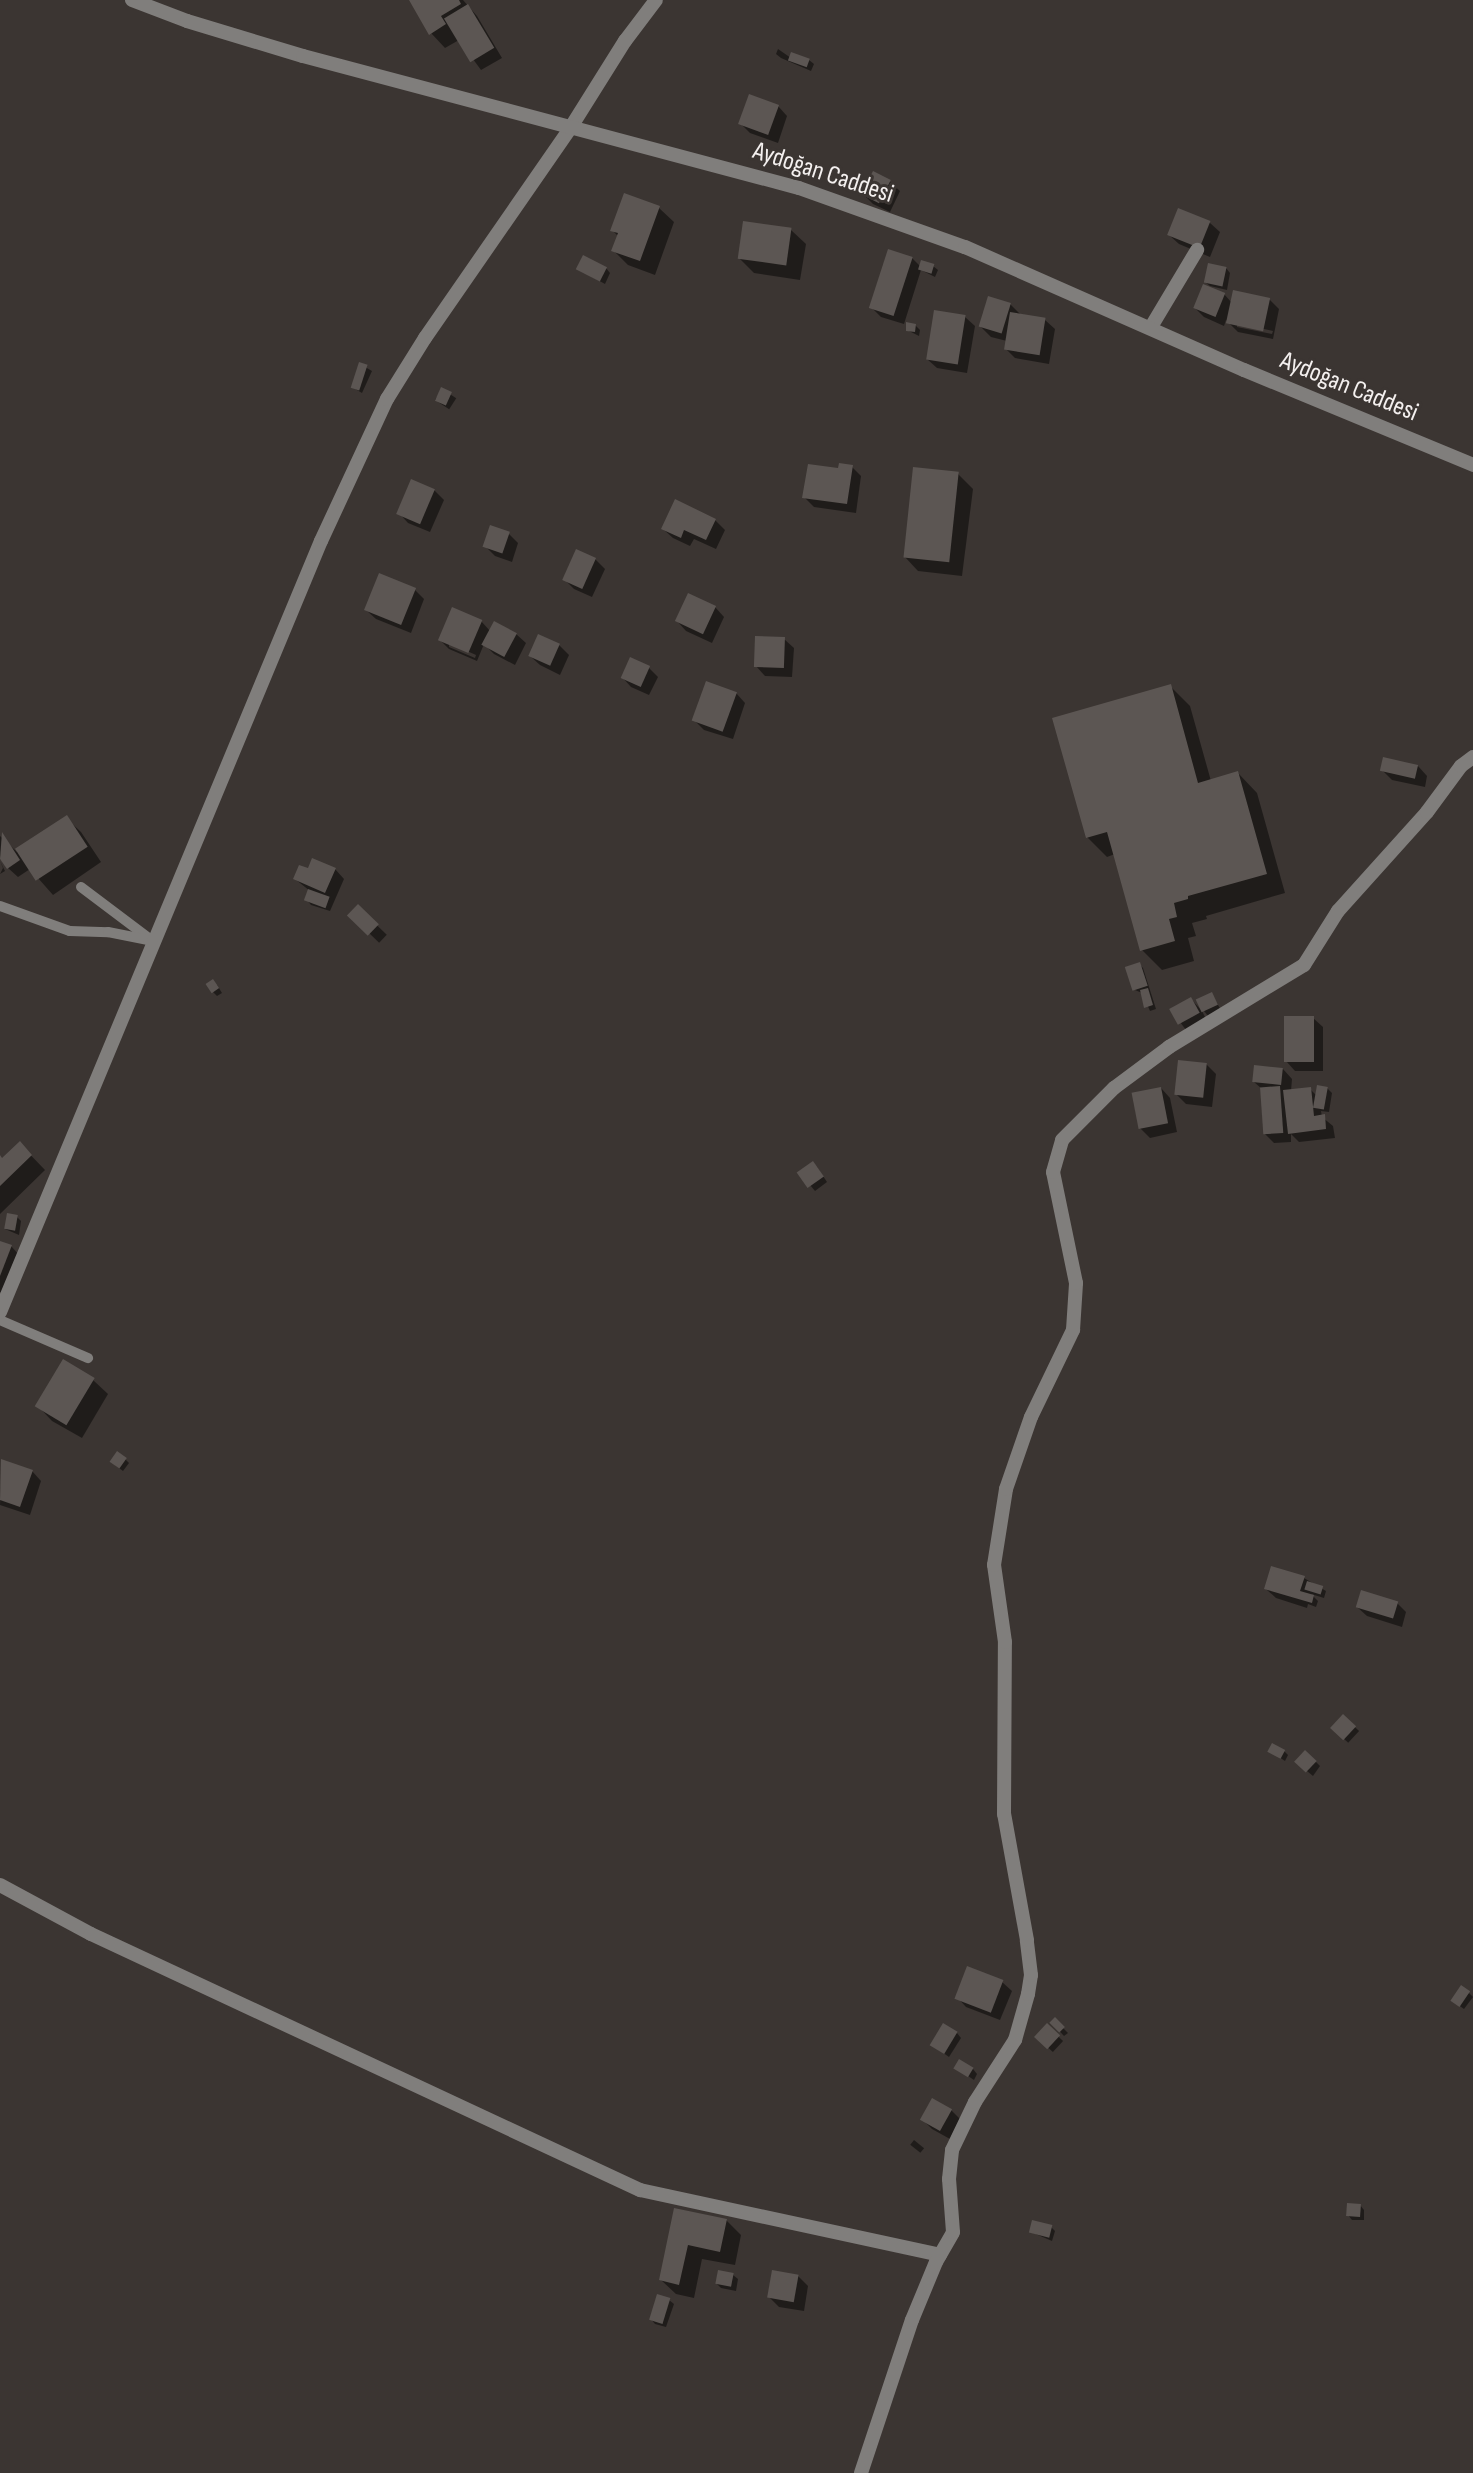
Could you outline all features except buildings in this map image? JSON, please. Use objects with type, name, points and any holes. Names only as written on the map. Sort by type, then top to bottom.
[{"type":"street","name":"Aydoğan Caddesi","points":[[132,0],[187,21],[303,56],[799,188],[965,247],[1473,466]]},
{"type":"street","points":[[0,1312],[321,541],[387,398],[425,338],[571,127],[625,41],[656,0]]},
{"type":"street","points":[[1151,327],[1197,250]]},
{"type":"street","points":[[862,2473],[912,2320],[953,2232],[949,2179],[952,2150],[975,2102],[1015,2040],[1031,1975],[1004,1814],[1005,1642],[995,1565],[1006,1489],[1031,1417],[1073,1330],[1076,1283],[1053,1172],[1062,1140],[1114,1088],[1169,1047],[1304,965],[1338,911],[1427,812],[1461,766],[1473,757]]},
{"type":"street","points":[[0,1885],[91,1934],[640,2190],[940,2255]]},
{"type":"lane","points":[[81,887],[153,941]]},
{"type":"lane","points":[[0,906],[70,930],[108,932],[153,941]]},
{"type":"lane","points":[[0,1320],[88,1358]]}]
